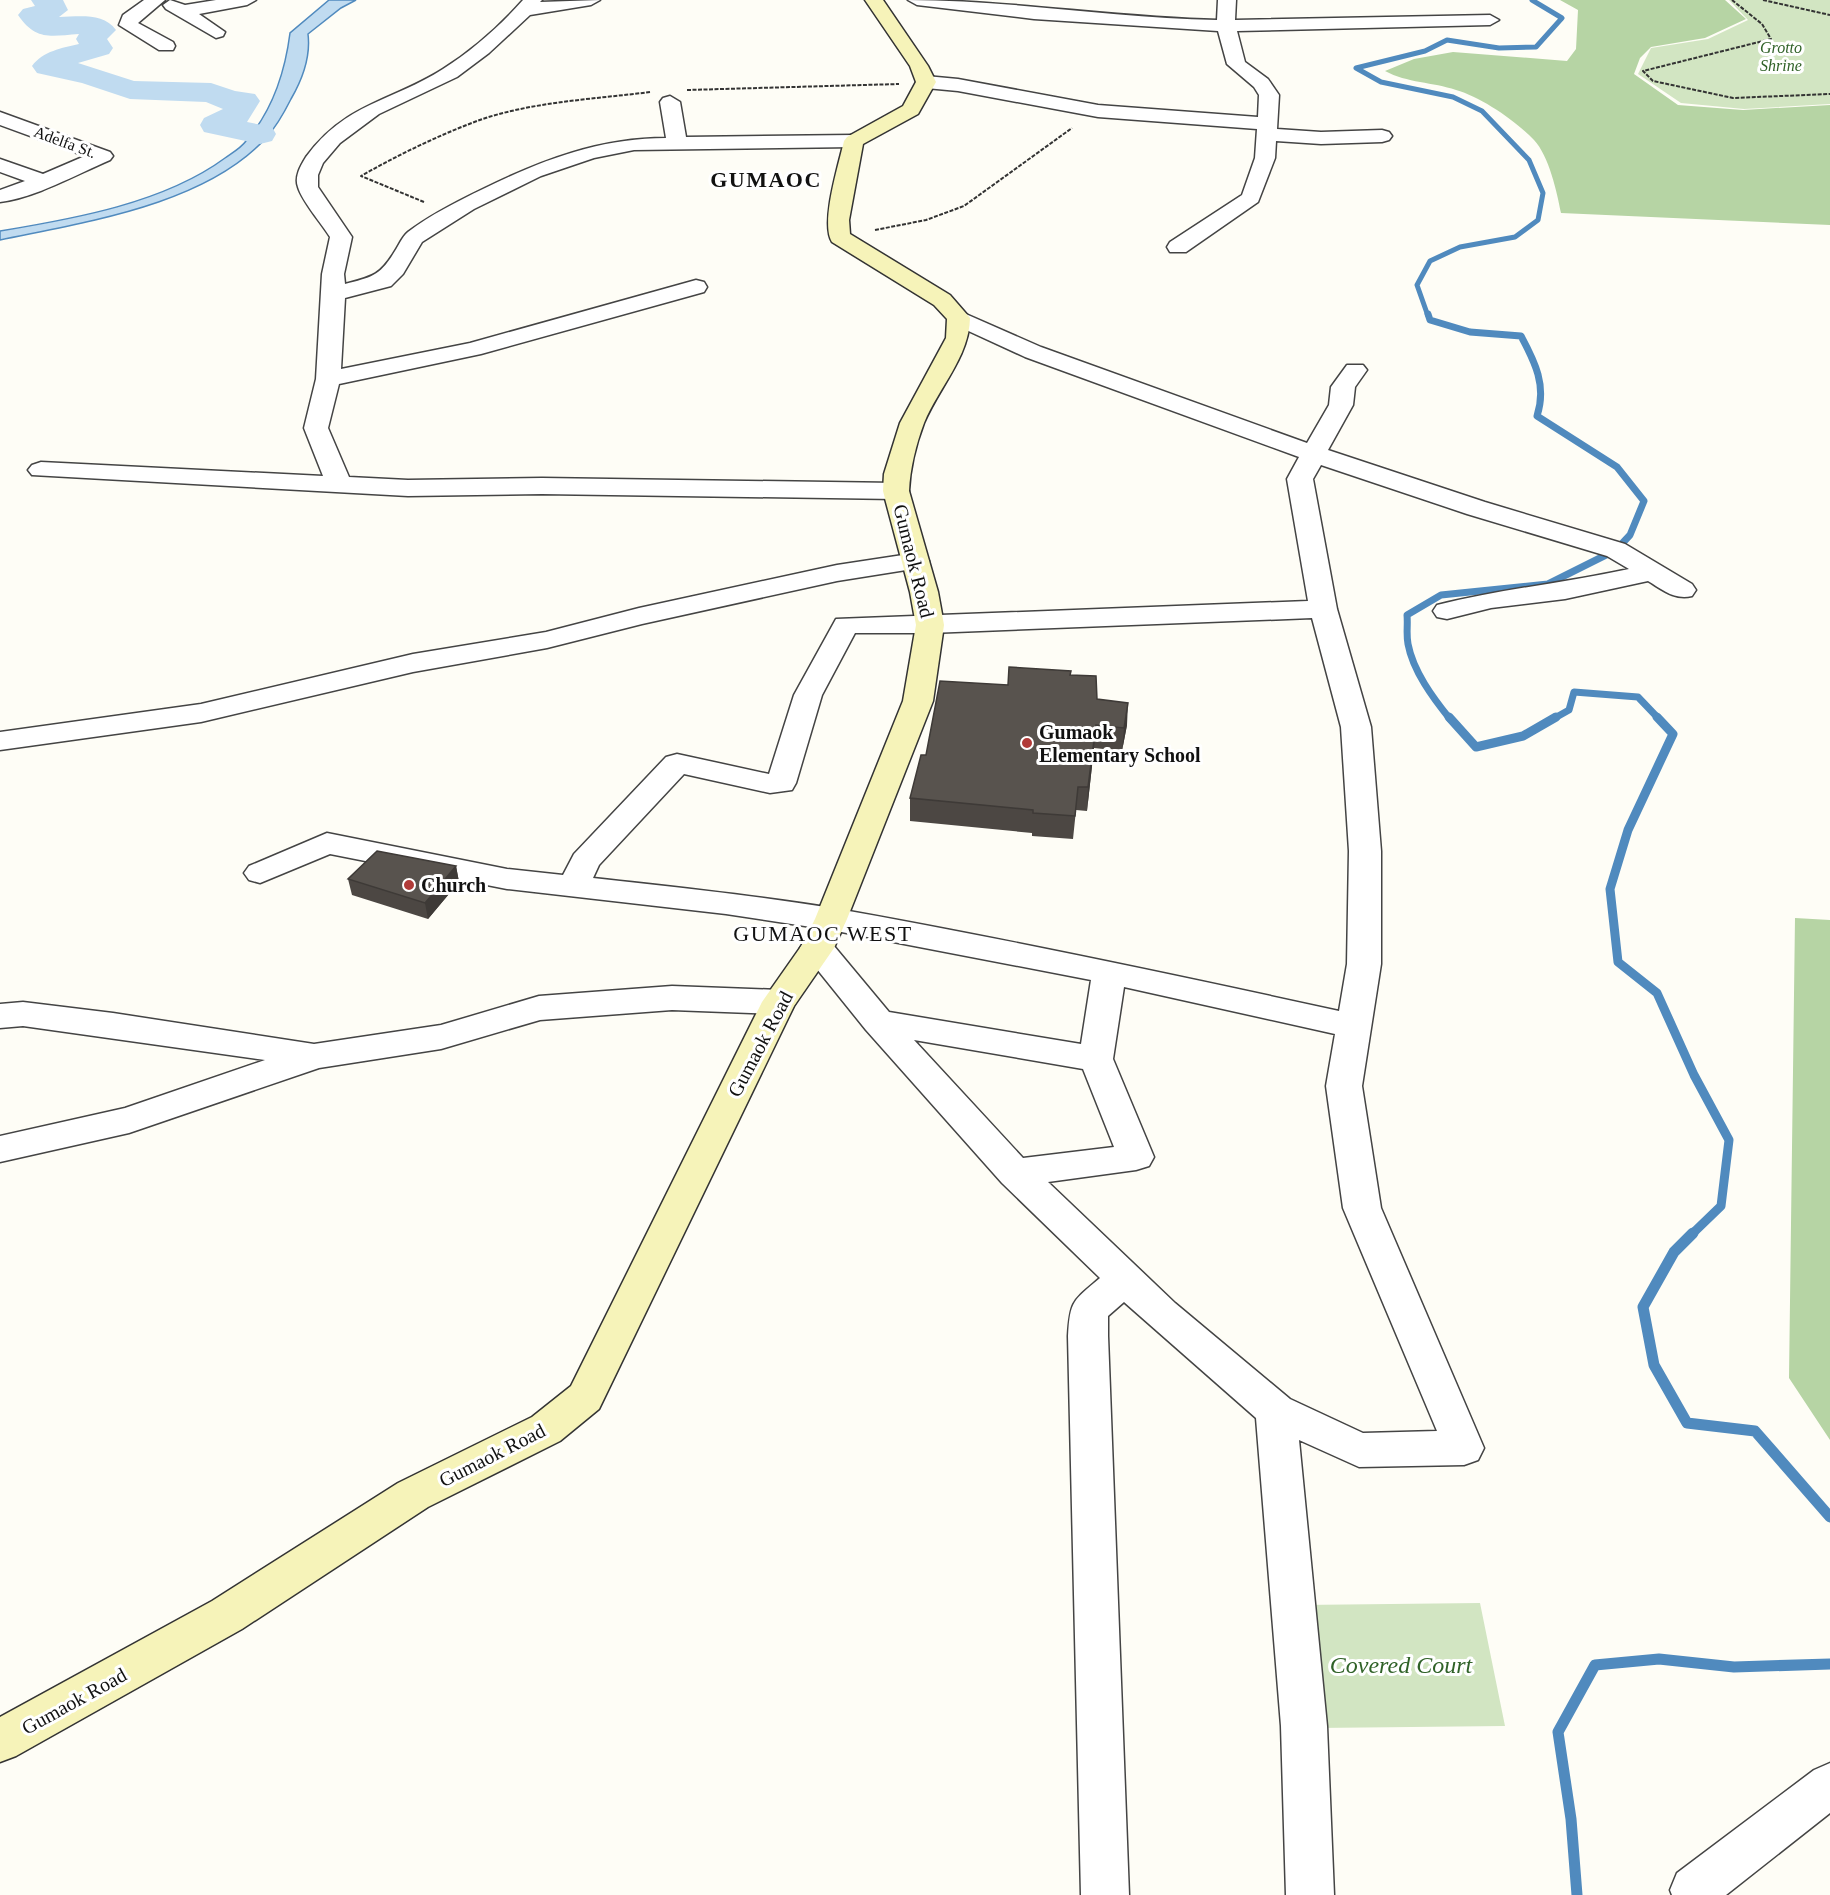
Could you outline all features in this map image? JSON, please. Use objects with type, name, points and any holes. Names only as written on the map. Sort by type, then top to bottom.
[{"type":"street","points":[[156,0],[129,19],[128,25],[166,46]]},
{"type":"street","points":[[162,0],[183,10],[216,32]]},
{"type":"street","points":[[183,10],[247,0]]},
{"type":"street","points":[[339,484],[316,428],[328,379],[334,294],[333,274],[342,237],[308,187],[306,180],[309,165],[339,134],[380,105],[452,72],[529,5],[591,0]]},
{"type":"street","points":[[874,0],[908,49],[926,82]]},
{"type":"street","points":[[917,0],[1088,19],[1226,26],[1490,20]]},
{"type":"street","points":[[1178,247],[1251,198],[1265,158],[1269,95],[1261,83],[1236,64],[1226,26],[1227,0]]},
{"type":"street","points":[[334,294],[383,280],[395,268],[414,238],[453,214],[534,172],[589,153],[634,144],[854,141],[911,110],[926,82]]},
{"type":"street","points":[[926,82],[958,85],[1098,111],[1268,129],[1321,138],[1382,136]]},
{"type":"street","points":[[675,96],[676,143]]},
{"type":"street","name":"Adelfa St.","points":[[0,118],[104,156],[44,181]]},
{"type":"street","points":[[854,141],[838,220],[840,237],[942,300],[959,318],[1033,352],[1314,454],[1476,508],[1616,549],[1682,590]]},
{"type":"street","points":[[0,165],[44,181]]},
{"type":"street","points":[[0,196],[9,195],[44,181]]},
{"type":"street","points":[[328,379],[473,349],[696,287]]},
{"type":"street","name":"Gumaok Road","points":[[0,1741],[227,1615],[413,1495],[546,1429],[585,1397],[778,1002],[824,933],[918,701],[930,625],[916,561],[896,491],[897,474],[912,423],[958,338],[959,318]]},
{"type":"street","points":[[824,933],[878,1022],[1015,1173],[1161,1314],[1276,1411],[1359,1450],[1464,1448],[1362,1208],[1344,1086],[1364,964],[1365,851],[1356,727],[1323,609],[1300,479],[1341,405],[1343,387],[1355,370]]},
{"type":"street","points":[[41,471],[408,488],[542,486],[896,491]]},
{"type":"street","points":[[0,741],[201,713],[413,663],[547,640],[639,616],[837,573],[916,561]]},
{"type":"street","points":[[1447,611],[1491,600],[1565,591],[1653,572]]},
{"type":"street","points":[[573,887],[585,861],[677,763],[770,784],[782,783],[808,695],[846,625],[930,625],[1323,609]]},
{"type":"street","points":[[260,873],[327,843],[495,877],[726,903],[824,933],[1109,972],[1354,1026]]},
{"type":"street","points":[[1015,1173],[1136,1157],[1096,1059],[1109,972]]},
{"type":"street","points":[[0,1149],[129,1120],[315,1056],[441,1037],[539,1008],[672,998],[778,1002]]},
{"type":"street","points":[[0,1016],[23,1014],[113,1025],[315,1056]]},
{"type":"street","points":[[878,1022],[1096,1059]]},
{"type":"street","points":[[1106,1895],[1088,1336],[1089,1310],[1125,1279]]},
{"type":"street","points":[[1276,1411],[1304,1726],[1310,1895]]},
{"type":"street","points":[[1696,1895],[1694,1890],[1830,1785]]},
{"type":"path","points":[[1732,0],[1762,24],[1772,39],[1756,45],[1723,50],[1642,71],[1653,81],[1733,98],[1755,99],[1830,94]]},
{"type":"path","points":[[1763,0],[1830,15]]},
{"type":"path","points":[[675,96],[926,82]]},
{"type":"path","points":[[453,214],[360,176],[399,155],[479,120],[526,109],[651,92]]},
{"type":"path","points":[[840,237],[926,220],[964,206],[1057,137],[1098,111]]},
{"type":"green space","points":[[1560,0],[1725,0],[1746,19],[1705,38],[1651,47],[1640,58],[1634,74],[1678,105],[1743,110],[1830,105],[1830,225],[1561,213],[1555,185],[1544,155],[1534,140],[1518,125],[1498,110],[1466,93],[1402,78],[1385,71],[1414,59],[1453,52],[1567,61],[1576,49],[1578,10]]},
{"type":"green space","name":"Grotto Shrine","points":[[1729,0],[1830,0],[1830,104],[1744,109],[1681,103],[1638,74],[1651,48],[1708,39],[1748,20]]},
{"type":"green space","points":[[1795,918],[1830,920],[1830,1440],[1789,1378]]},
{"type":"green space","name":"Covered Court","points":[[1480,1603],[1505,1726],[1317,1728],[1301,1605]]},
{"type":"water","points":[[329,0],[356,0],[341,8],[308,34],[305,68],[286,109],[266,138],[241,161],[211,180],[142,207],[69,226],[0,240],[0,231],[57,221],[146,198],[201,174],[236,150],[244,144],[264,117],[281,76],[290,33]]},
{"type":"building","name":"Gumaok Elementary School","points":[[1009,667],[1071,671],[1070,675],[1096,676],[1097,699],[1128,703],[1124,728],[1096,725],[1088,787],[1078,787],[1075,816],[910,798],[921,755],[926,755],[940,681],[1008,685]]},
{"type":"building","points":[[377,851],[456,866],[425,903],[348,879]]},
{"type":"waterway","points":[[46,0],[52,5],[53,10],[33,15],[45,27],[90,25],[101,30],[91,39],[98,48],[62,58],[48,66],[91,75],[130,90],[211,93],[230,101],[244,101],[235,116],[216,125],[260,134]]},
{"type":"waterway","points":[[1428,316],[1417,285],[1430,261],[1460,247],[1515,237],[1538,220],[1543,193],[1529,160],[1482,111],[1453,97],[1381,82],[1356,68],[1425,51],[1447,40],[1499,48],[1536,47],[1562,18],[1532,0]]},
{"type":"waterway","points":[[1428,314],[1430,320],[1470,332],[1521,336],[1538,374],[1541,394],[1537,416],[1617,467],[1644,501],[1630,535],[1616,550],[1548,584],[1441,595],[1407,615],[1407,640],[1414,664],[1450,719]]},
{"type":"waterway","points":[[1553,719],[1569,710],[1574,692],[1638,697],[1659,719]]},
{"type":"waterway","points":[[1449,717],[1476,747],[1523,736],[1556,717]]},
{"type":"waterway","points":[[1657,717],[1673,734],[1628,830],[1610,889],[1618,962],[1657,993],[1694,1075],[1729,1140],[1721,1206],[1691,1235]]},
{"type":"waterway","points":[[1691,1235],[1674,1252],[1643,1307],[1654,1365],[1687,1423],[1755,1431],[1830,1517]]},
{"type":"waterway","points":[[1577,1895],[1571,1819],[1558,1732],[1595,1665],[1659,1659],[1734,1667],[1830,1664]]},
{"type":"place","name":"Gumaok Elementary School","points":[[1027,743]]},
{"type":"place","name":"Church","points":[[409,885]]},
{"type":"district","name":"GUMAOC","points":[[766,179]]},
{"type":"district","name":"GUMAOC WEST","points":[[823,933]]}]
